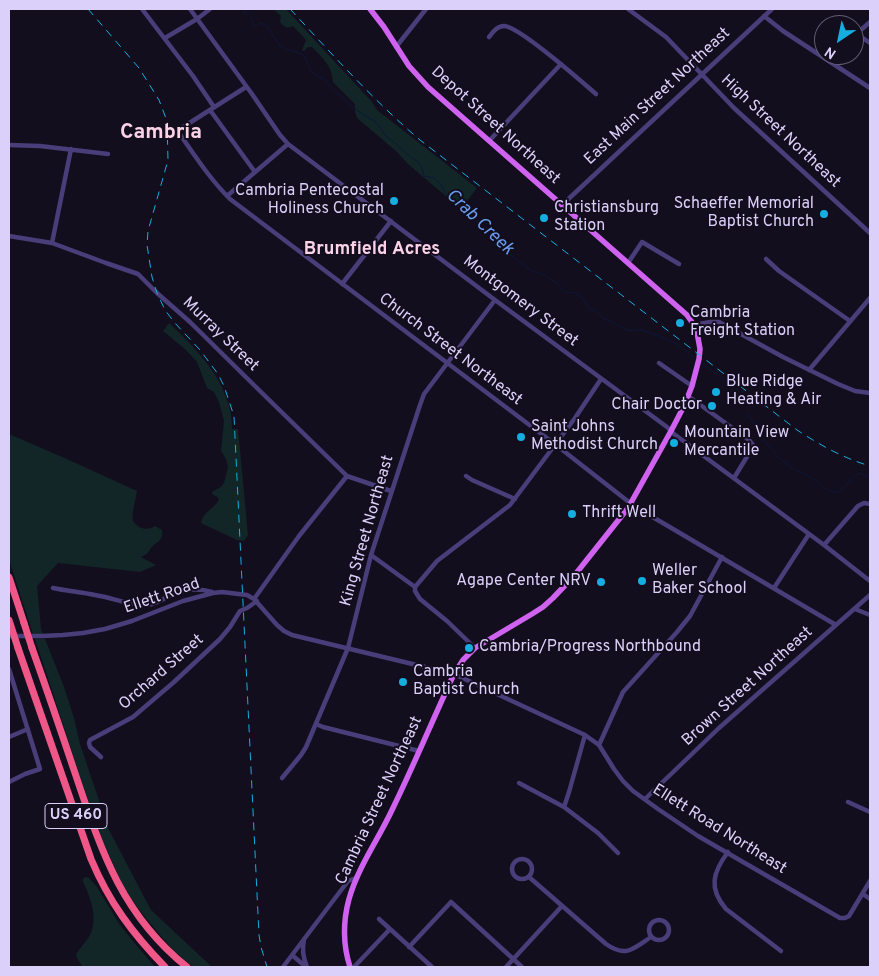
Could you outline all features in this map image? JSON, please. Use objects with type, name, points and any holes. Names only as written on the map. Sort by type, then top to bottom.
[{"type":"highway","name":"US 460","points":[[9,577],[95,833],[112,873],[145,925],[170,954],[187,967]]},
{"type":"highway","name":"US 460","points":[[9,620],[98,876],[114,906],[164,967]]},
{"type":"main road","name":"Depot Street Northeast","points":[[370,9],[409,66],[428,87],[687,315],[694,325]]},
{"type":"main road","name":"Cambria Street Northeast","points":[[352,967],[346,948],[345,924],[349,899],[356,878],[393,809],[454,674],[463,660],[475,648],[538,611],[554,598],[574,576],[631,504],[671,431],[692,386],[699,362],[700,350],[698,332],[694,325]]},
{"type":"street","points":[[142,9],[206,95],[212,109],[255,172]]},
{"type":"street","name":"Montgomery Street","points":[[190,9],[288,144],[824,544],[870,581]]},
{"type":"street","points":[[165,38],[210,9]]},
{"type":"street","points":[[396,47],[426,9]]},
{"type":"street","name":"High Street Northeast","points":[[628,9],[666,37],[734,108],[870,233]]},
{"type":"street","name":"East Main Street Northeast","points":[[562,205],[772,9]]},
{"type":"street","points":[[764,16],[814,51]]},
{"type":"street","points":[[489,37],[495,30],[503,26],[513,28],[561,64],[596,94]]},
{"type":"street","points":[[489,141],[561,64]]},
{"type":"street","points":[[836,65],[870,88]]},
{"type":"street","points":[[212,109],[246,87]]},
{"type":"street","name":"Church Street Northeast","points":[[212,109],[180,129],[179,133],[199,163],[227,196],[631,504],[836,625]]},
{"type":"street","points":[[227,196],[288,144]]},
{"type":"street","points":[[9,145],[40,146],[108,154]]},
{"type":"street","points":[[52,243],[71,149]]},
{"type":"street","points":[[342,284],[391,221]]},
{"type":"street","name":"Murray Street","points":[[9,236],[52,243],[138,274],[190,322],[347,476],[391,491]]},
{"type":"street","points":[[628,263],[642,242],[679,264]]},
{"type":"street","points":[[766,259],[850,321]]},
{"type":"street","points":[[809,370],[870,298]]},
{"type":"street","name":"King Street Northeast","points":[[282,778],[301,755],[348,648],[371,555],[424,394],[495,300]]},
{"type":"street","points":[[694,325],[719,322],[809,370],[855,391],[870,393]]},
{"type":"street","points":[[659,363],[692,386]]},
{"type":"street","points":[[415,587],[437,561],[504,510],[514,499],[556,445],[601,379]]},
{"type":"street","points":[[688,396],[749,440],[753,445],[734,478]]},
{"type":"street","name":"Orchard Street","points":[[101,756],[90,747],[90,740],[133,717],[228,631],[240,611],[247,608],[255,600],[299,536],[347,476]]},
{"type":"street","points":[[466,476],[514,499]]},
{"type":"street","points":[[824,544],[858,506],[864,503],[870,504]]},
{"type":"street","points":[[774,588],[809,534]]},
{"type":"street","points":[[371,555],[415,587],[415,591],[420,599],[447,621],[475,648]]},
{"type":"street","points":[[599,745],[623,692],[690,616],[722,558]]},
{"type":"street","points":[[53,588],[142,605],[158,602],[175,594],[195,589],[213,593]]},
{"type":"street","name":"Ellett Road","points":[[9,636],[63,635],[105,629],[183,601],[213,593],[222,592],[247,595],[255,600]]},
{"type":"street","name":"Brown Street Northeast","points":[[645,799],[720,728],[870,595]]},
{"type":"street","points":[[255,600],[277,625],[292,635],[454,674]]},
{"type":"street","points":[[855,609],[870,615]]},
{"type":"street","points":[[9,669],[40,769],[9,782]]},
{"type":"street","name":"Ellett Road Northeast","points":[[454,674],[585,735],[599,745],[623,781],[645,799],[698,836],[840,918],[849,916],[870,881]]},
{"type":"street","points":[[316,724],[419,751]]},
{"type":"street","points":[[9,737],[28,729]]},
{"type":"street","points":[[564,807],[585,735]]},
{"type":"street","points":[[519,783],[564,807],[618,853]]},
{"type":"street","points":[[848,802],[870,812]]},
{"type":"street","points":[[728,852],[721,861],[715,875],[714,884],[720,902],[726,909],[781,951]]},
{"type":"street","points":[[520,860],[527,861],[532,869],[529,876],[522,879],[514,875],[512,871],[514,864],[520,860]]},
{"type":"street","points":[[529,876],[613,950],[621,952],[629,950],[651,937]]},
{"type":"street","points":[[283,967],[348,881],[356,878]]},
{"type":"street","points":[[863,894],[870,899]]},
{"type":"street","points":[[410,947],[451,902],[522,967]]},
{"type":"street","points":[[506,967],[562,906]]},
{"type":"street","points":[[379,919],[432,967]]},
{"type":"street","points":[[662,920],[669,927],[669,932],[665,938],[658,940],[651,937],[649,929],[652,922],[662,920]]},
{"type":"street","points":[[352,967],[390,929]]},
{"type":"street","points":[[304,939],[302,950],[306,967]]},
{"type":"street","points":[[292,955],[306,967]]},
{"type":"green space","points":[[273,9],[286,9],[372,102],[377,110],[477,188],[461,209],[357,118],[355,104],[333,82],[331,71],[320,55],[312,47],[308,47],[304,51],[302,50],[306,40],[293,26],[287,27],[283,25],[280,22],[281,16]]},
{"type":"green space","points":[[169,323],[212,370],[227,398],[231,413],[232,429],[238,429],[248,535],[244,541],[237,540],[201,523],[204,516],[219,499],[212,492],[224,483],[228,467],[221,451],[224,421],[219,402],[214,392],[207,388],[197,362],[163,331]]},
{"type":"green space","points":[[9,434],[137,491],[133,515],[134,522],[141,528],[147,529],[155,526],[162,530],[161,539],[147,554],[141,557],[156,565],[140,572],[58,563],[37,586],[43,634],[33,634],[9,560]]},
{"type":"green space","points":[[35,639],[45,639],[64,687],[80,744],[109,830],[151,910],[212,967],[193,967],[173,950],[134,903],[123,886],[103,841],[79,774]]},
{"type":"green space","points":[[85,877],[89,878],[97,887],[120,925],[155,967],[82,967],[76,954],[89,937],[94,916],[89,895],[83,882]]},
{"type":"waterway","name":"Crab Creek","points":[[244,9],[244,12],[251,17],[254,25],[257,26],[260,23],[266,25],[280,46],[302,54],[311,71],[318,77],[323,78],[355,109],[377,123],[385,135],[418,162],[424,176],[434,178],[446,194],[466,207],[474,219],[498,241],[506,252],[532,271],[542,274],[558,284],[566,293],[572,292],[577,294],[583,299],[590,310],[595,310],[604,319],[627,330],[641,330],[671,341],[696,360]]},
{"type":"waterway","name":"Crab Creek","points":[[700,362],[730,386],[741,404]]},
{"type":"waterway","name":"Crab Creek","points":[[748,414],[766,442],[782,461],[830,491],[840,491],[859,473],[870,477]]},
{"type":"waterway","points":[[310,743],[316,731]]},
{"type":"waterway","points":[[298,763],[307,749]]},
{"type":"waterway","points":[[291,772],[295,767]]},
{"type":"railway","points":[[88,9],[139,68],[159,100],[167,121],[168,160],[148,231],[147,245],[152,277],[165,310],[218,374],[234,416],[259,935],[267,967]]},
{"type":"railway","points":[[290,9],[369,93],[420,140],[797,430],[832,451],[870,466]]},
{"type":"place","name":"Cambria Pentecostal Holiness Church","points":[[394,201]]},
{"type":"place","name":"Schaeffer Memorial Baptist Church","points":[[824,214]]},
{"type":"place","name":"Christiansburg Station","points":[[544,218]]},
{"type":"place","name":"Cambria Freight Station","points":[[680,323]]},
{"type":"place","name":"Blue Ridge Heating & Air","points":[[716,392]]},
{"type":"place","name":"Chair Doctor","points":[[712,406]]},
{"type":"place","name":"Saint Johns Methodist Church","points":[[521,437]]},
{"type":"place","name":"Mountain View Mercantile","points":[[674,443]]},
{"type":"place","name":"Thrift Well","points":[[572,514]]},
{"type":"place","name":"Weller Baker School","points":[[642,581]]},
{"type":"place","name":"Agape Center NRV","points":[[601,582]]},
{"type":"place","name":"Cambria/Progress Northbound","points":[[469,648]]},
{"type":"place","name":"Cambria Baptist Church","points":[[403,682]]},
{"type":"district","name":"Cambria","points":[[161,134]]},
{"type":"district","name":"Brumfield Acres","points":[[372,250]]}]
